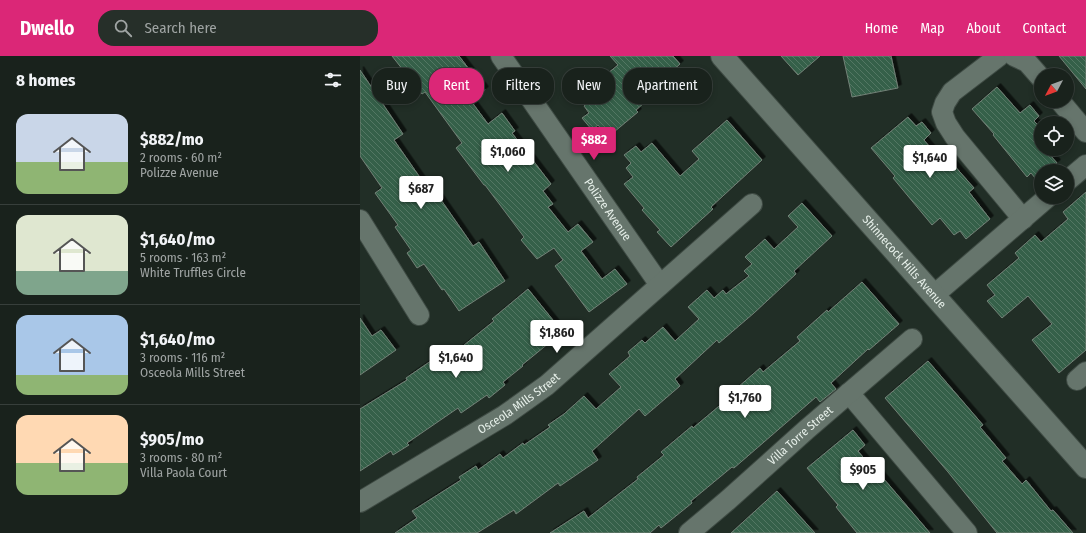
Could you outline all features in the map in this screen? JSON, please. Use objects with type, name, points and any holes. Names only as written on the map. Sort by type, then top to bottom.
[{"type":"street","name":"Polizze Avenue","points":[[501,56],[660,285]]},
{"type":"street","name":"Shinnecock Hills Avenue","points":[[722,56],[1086,467]]},
{"type":"street","points":[[999,56],[952,92],[945,103],[942,112],[946,123],[955,137],[1023,219]]},
{"type":"street","points":[[1014,56],[1027,62],[1034,70]]},
{"type":"street","points":[[1066,108],[1086,132]]},
{"type":"street","points":[[1074,175],[1086,165]]},
{"type":"street","name":"Osceola Mills Street","points":[[360,502],[505,415],[530,398],[547,385],[752,204]]},
{"type":"street","points":[[934,295],[1040,204]]},
{"type":"street","points":[[360,220],[420,315]]},
{"type":"street","name":"Villa Torre Street","points":[[700,529],[849,393],[912,339]]},
{"type":"street","points":[[849,393],[967,533]]},
{"type":"building","points":[[392,56],[459,56],[468,68],[429,68],[429,98],[425,92],[422,94],[421,93],[421,68],[401,68]]},
{"type":"building","points":[[610,56],[673,56],[680,64],[676,68],[623,68],[623,104],[643,104],[636,110],[638,112],[608,137],[598,125],[592,130],[582,118],[589,113],[584,106],[586,104],[615,104],[614,68],[618,65]]},
{"type":"building","points":[[781,56],[820,56],[798,75]]},
{"type":"building","points":[[843,56],[891,56],[898,88],[852,97]]},
{"type":"building","points":[[1059,56],[1086,56],[1086,89],[1074,74],[1074,68],[1069,68]]},
{"type":"building","points":[[360,70],[372,88],[372,104],[383,104],[403,134],[394,140],[435,199],[439,197],[473,246],[479,242],[505,281],[459,311],[424,264],[417,268],[407,253],[411,250],[395,227],[398,225],[375,193],[382,188],[360,156]]},
{"type":"building","points":[[997,87],[1020,113],[1030,105],[1039,116],[1034,116],[1034,156],[1051,156],[1057,163],[1034,164],[1034,177],[1031,173],[1027,177],[993,135],[994,134],[972,109]]},
{"type":"building","points":[[434,104],[473,104],[488,124],[502,113],[515,131],[512,133],[551,184],[543,191],[553,204],[548,207],[568,232],[578,224],[593,242],[581,251],[602,279],[615,269],[627,284],[589,312],[555,266],[563,260],[554,248],[537,259],[521,240],[524,237],[456,148],[462,143]]},
{"type":"building","points":[[908,117],[916,126],[922,122],[931,133],[924,140],[940,159],[945,155],[974,188],[969,192],[990,219],[966,239],[960,231],[954,235],[940,218],[932,225],[893,178],[895,176],[871,148]]},
{"type":"building","points":[[727,120],[762,160],[711,207],[713,209],[671,247],[657,232],[660,230],[642,210],[644,208],[624,184],[633,177],[626,168],[631,163],[624,155],[636,146],[641,152],[652,143],[680,176],[699,159],[692,151]]},
{"type":"building","points":[[1086,192],[1086,350],[1059,373],[1032,340],[1052,324],[1028,296],[1002,318],[987,301],[995,295],[987,285],[1019,258],[1015,253],[1035,235],[1041,242],[1068,219],[1063,212]]},
{"type":"building","points":[[802,203],[832,236],[794,271],[796,274],[754,313],[719,343],[717,340],[675,379],[680,386],[645,416],[639,409],[592,451],[598,460],[560,486],[558,483],[516,514],[514,510],[477,533],[395,533],[417,518],[412,511],[461,480],[459,477],[476,466],[478,470],[500,454],[503,458],[523,443],[524,445],[550,427],[548,425],[564,414],[584,396],[596,409],[621,387],[609,374],[630,356],[628,352],[642,340],[645,343],[663,327],[675,341],[699,319],[688,307],[707,290],[714,298],[723,290],[726,294],[749,276],[744,271],[752,264],[745,257],[765,239],[774,249],[798,227],[788,216]]},
{"type":"building","points":[[862,282],[899,324],[869,350],[868,349],[831,383],[836,389],[820,402],[816,397],[734,468],[732,467],[691,501],[692,503],[661,528],[659,525],[650,533],[550,533],[584,511],[588,518],[638,479],[637,477],[664,455],[661,452],[692,426],[693,428],[731,396],[729,395],[760,368],[763,372],[800,341],[797,337],[827,310],[828,312]]},
{"type":"building","points":[[528,289],[565,335],[551,346],[549,343],[522,365],[523,366],[503,382],[505,385],[489,398],[487,395],[461,413],[458,408],[407,443],[409,445],[393,455],[391,451],[360,471],[360,409],[407,380],[406,378],[444,352],[448,358],[494,321],[492,319]]},
{"type":"building","points":[[360,318],[372,336],[381,330],[396,350],[360,375]]},
{"type":"building","points":[[928,361],[983,425],[980,427],[1006,458],[1002,461],[1022,484],[1026,480],[1051,511],[1053,510],[1073,533],[997,533],[948,472],[885,398]]},
{"type":"building","points":[[853,430],[865,445],[858,451],[930,533],[857,533],[836,507],[838,505],[807,468]]},
{"type":"building","points":[[777,491],[815,533],[731,533]]}]
